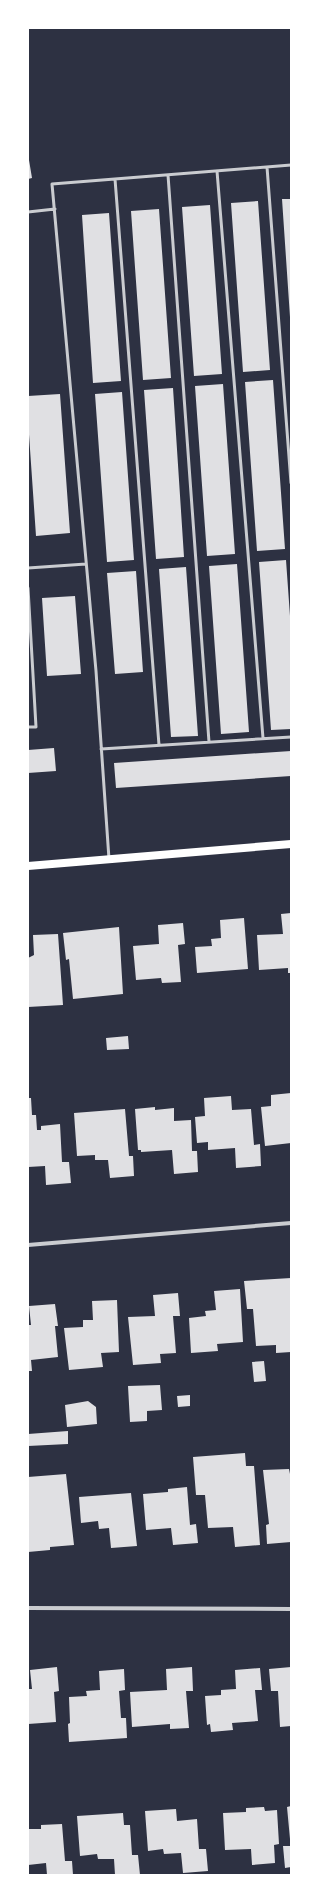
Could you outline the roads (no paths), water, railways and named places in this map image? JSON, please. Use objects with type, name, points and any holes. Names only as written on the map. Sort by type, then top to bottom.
[{"type":"main road","points":[[28,866],[291,844]]},
{"type":"street","points":[[28,1245],[291,1223]]},
{"type":"street","points":[[28,1608],[291,1609]]},
{"type":"lane","points":[[109,859],[86,564],[52,184],[291,165]]},
{"type":"lane","points":[[267,167],[291,483]]},
{"type":"lane","points":[[217,172],[263,738]]},
{"type":"lane","points":[[168,175],[209,742]]},
{"type":"lane","points":[[115,179],[159,745]]},
{"type":"lane","points":[[28,212],[54,209]]},
{"type":"lane","points":[[28,568],[86,564]]},
{"type":"lane","points":[[28,588],[36,727],[28,727]]},
{"type":"lane","points":[[101,749],[291,736]]}]
